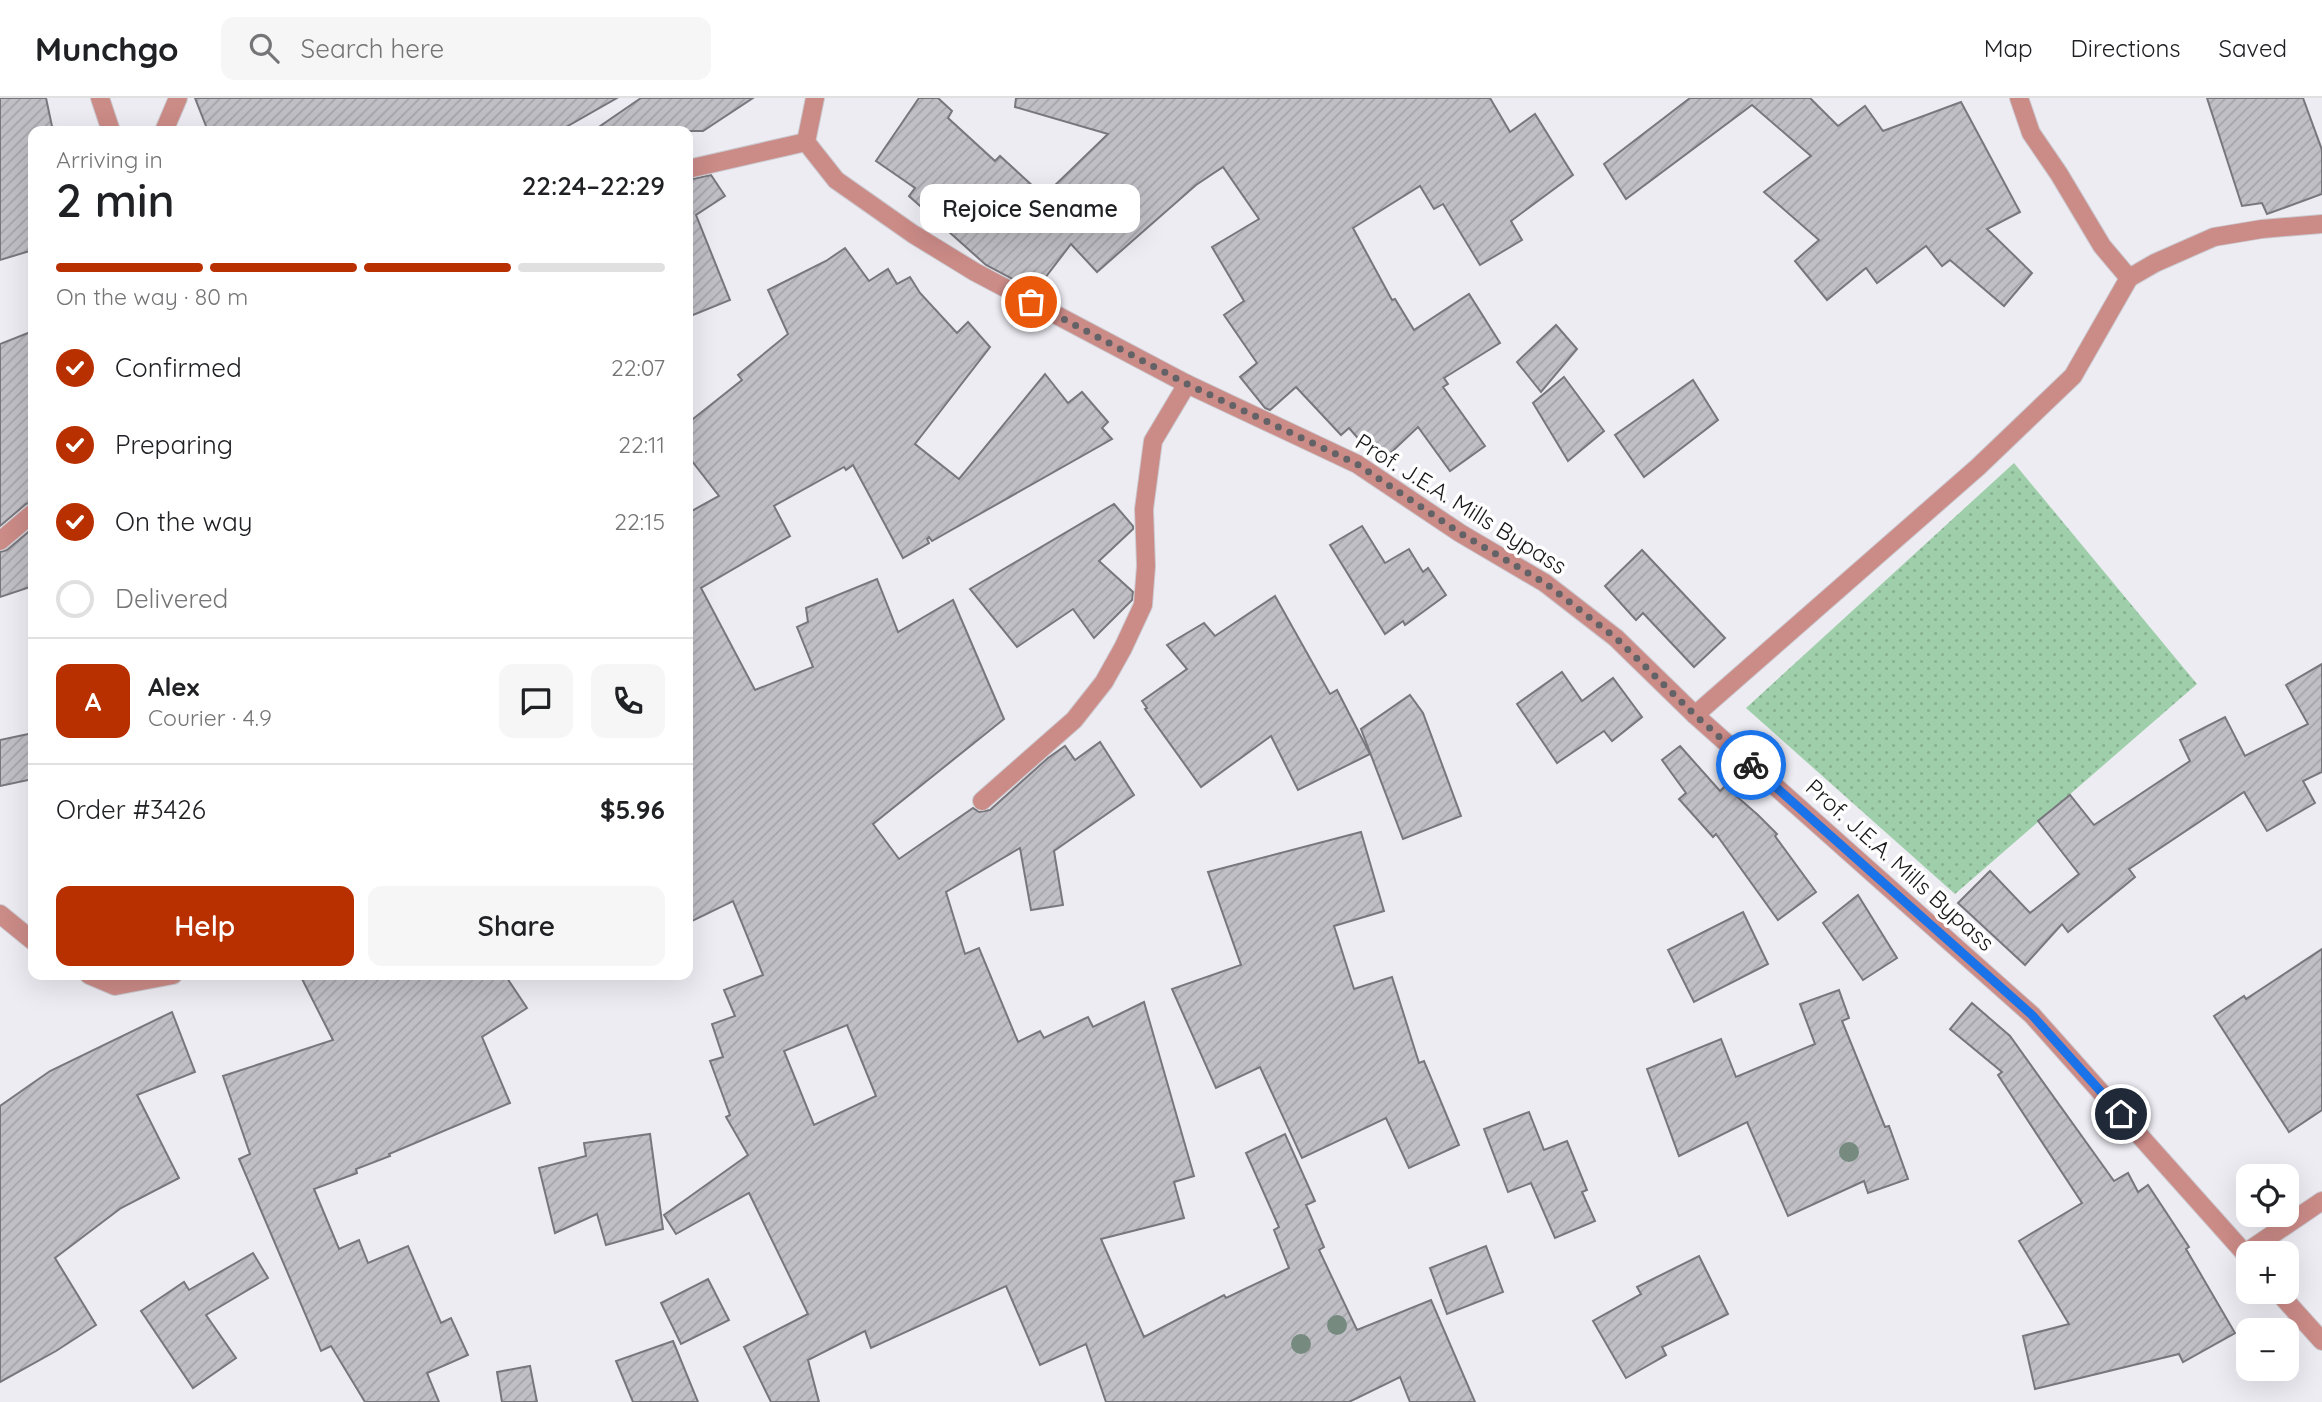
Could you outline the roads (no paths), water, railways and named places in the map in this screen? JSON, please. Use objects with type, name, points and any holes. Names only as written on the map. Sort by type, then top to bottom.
[{"type":"street","points":[[100,98],[109,126]]},
{"type":"street","points":[[166,126],[178,98]]},
{"type":"street","points":[[693,168],[806,142],[815,98]]},
{"type":"street","points":[[2019,98],[2031,133],[2102,246],[2129,278]]},
{"type":"street","name":"Prof. J.E.A. Mills Bypass","points":[[806,142],[836,180],[975,272],[1187,384],[1357,464],[1460,533],[1545,583],[1616,638],[1695,715],[2032,1015],[2236,1244]]},
{"type":"street","points":[[1695,715],[1978,467],[2073,376],[2129,278],[2155,263],[2214,237],[2262,229],[2322,224]]},
{"type":"street","points":[[982,801],[1074,720],[1104,682],[1123,648],[1143,605],[1146,566],[1144,509],[1153,441],[1187,384]]},
{"type":"street","points":[[0,541],[28,517]]},
{"type":"street","points":[[0,914],[28,937]]},
{"type":"street","points":[[101,980],[115,986],[147,980]]},
{"type":"street","points":[[2267,1241],[2322,1201]]},
{"type":"street","points":[[2289,1304],[2322,1341]]},
{"type":"place","name":"Rejoice Sename","points":[[1031,302]]}]
